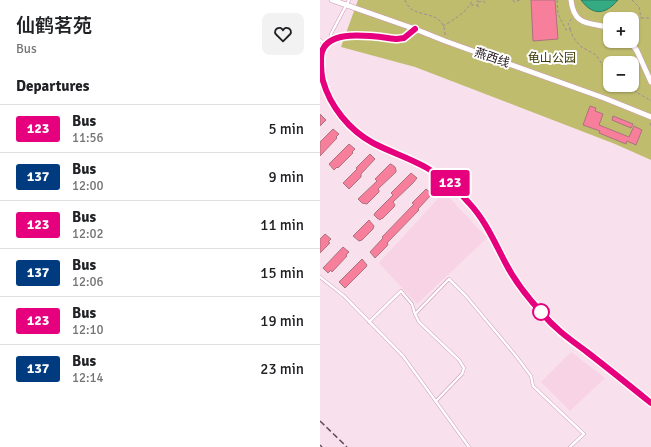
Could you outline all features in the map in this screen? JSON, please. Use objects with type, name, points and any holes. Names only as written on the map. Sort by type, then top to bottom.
[{"type":"street","name":"燕西线","points":[[332,0],[347,2],[445,41],[604,98],[651,117]]},
{"type":"street","points":[[571,0],[575,14],[581,21],[586,24],[603,27]]},
{"type":"street","points":[[415,29],[404,38],[397,39],[357,36],[339,37],[330,40],[320,54],[321,79],[334,106],[342,118],[353,129],[372,142],[426,168],[450,184],[469,203],[485,224],[505,263],[542,314],[558,330],[651,403]]},
{"type":"street","points":[[635,48],[651,82]]},
{"type":"lane","points":[[330,40],[331,34],[347,2]]},
{"type":"lane","points":[[320,40],[326,45]]},
{"type":"lane","points":[[320,277],[344,296],[403,356],[469,447]]},
{"type":"lane","points":[[414,314],[449,279],[466,296],[516,356],[531,376],[533,386],[584,434],[570,447]]},
{"type":"lane","points":[[369,322],[395,295],[401,291],[412,304],[414,314],[419,322],[459,360],[464,368],[462,374],[436,401]]},
{"type":"path","points":[[405,0],[410,8],[433,16],[439,21],[443,26],[445,41]]},
{"type":"path","points":[[443,26],[455,19],[470,5],[472,0]]},
{"type":"path","points":[[513,0],[514,2],[520,0]]},
{"type":"path","points":[[557,0],[560,20],[566,30],[570,29]]},
{"type":"path","points":[[632,0],[639,7],[642,18]]},
{"type":"path","points":[[477,5],[477,1],[484,1],[486,3]]},
{"type":"path","points":[[470,5],[477,5],[480,8]]},
{"type":"path","points":[[575,14],[568,24],[573,37],[580,46],[596,55],[603,66]]},
{"type":"path","points":[[639,19],[651,18]]},
{"type":"path","points":[[636,92],[651,101]]},
{"type":"shaded area","points":[[581,0],[618,0],[608,9],[599,12],[590,9]]},
{"type":"shaded area","points":[[444,192],[487,238],[417,304],[379,263]]},
{"type":"shaded area","points":[[571,352],[605,378],[570,411],[541,382]]},
{"type":"green space","name":"龟山公园","points":[[358,0],[651,0],[651,160],[615,144],[415,67],[341,47]]},
{"type":"building","points":[[531,0],[555,0],[558,39],[533,41]]},
{"type":"building","points":[[590,106],[596,108],[595,111],[603,114],[599,125],[629,137],[634,126],[642,130],[636,145],[627,141],[626,144],[599,133],[600,131],[583,125]]},
{"type":"building","points":[[320,114],[326,120],[320,126]]},
{"type":"building","points":[[613,116],[633,124],[631,128],[612,120]]},
{"type":"building","points":[[333,129],[339,134],[320,156],[320,142]]},
{"type":"building","points":[[349,144],[355,149],[352,152],[353,153],[334,170],[329,164]]},
{"type":"building","points":[[370,154],[375,159],[361,174],[361,177],[349,189],[343,183]]},
{"type":"building","points":[[390,164],[395,167],[396,172],[378,189],[379,192],[367,204],[362,203],[358,199],[377,181],[375,179]]},
{"type":"building","points":[[411,173],[417,178],[393,202],[395,205],[394,207],[382,219],[380,220],[377,218],[374,215],[375,213],[393,195],[391,193]]},
{"type":"building","points":[[426,189],[432,194],[375,258],[370,252]]},
{"type":"building","points":[[369,220],[374,226],[373,229],[359,241],[353,236]]},
{"type":"building","points":[[325,234],[331,239],[328,242],[330,243],[320,253],[320,239]]},
{"type":"building","points":[[343,247],[349,252],[346,255],[347,256],[332,272],[331,270],[328,273],[323,268]]},
{"type":"building","points":[[362,259],[367,265],[366,267],[345,288],[339,282]]},
{"type":"railway","points":[[320,421],[347,447]]},
{"type":"bus line","name":"123","points":[[415,29],[404,38],[397,39],[357,36],[339,37],[330,40],[321,54],[322,79],[326,91],[334,106],[342,118],[362,136],[426,168],[450,184],[478,214],[485,224],[505,263],[542,314],[558,330],[651,403]]}]
